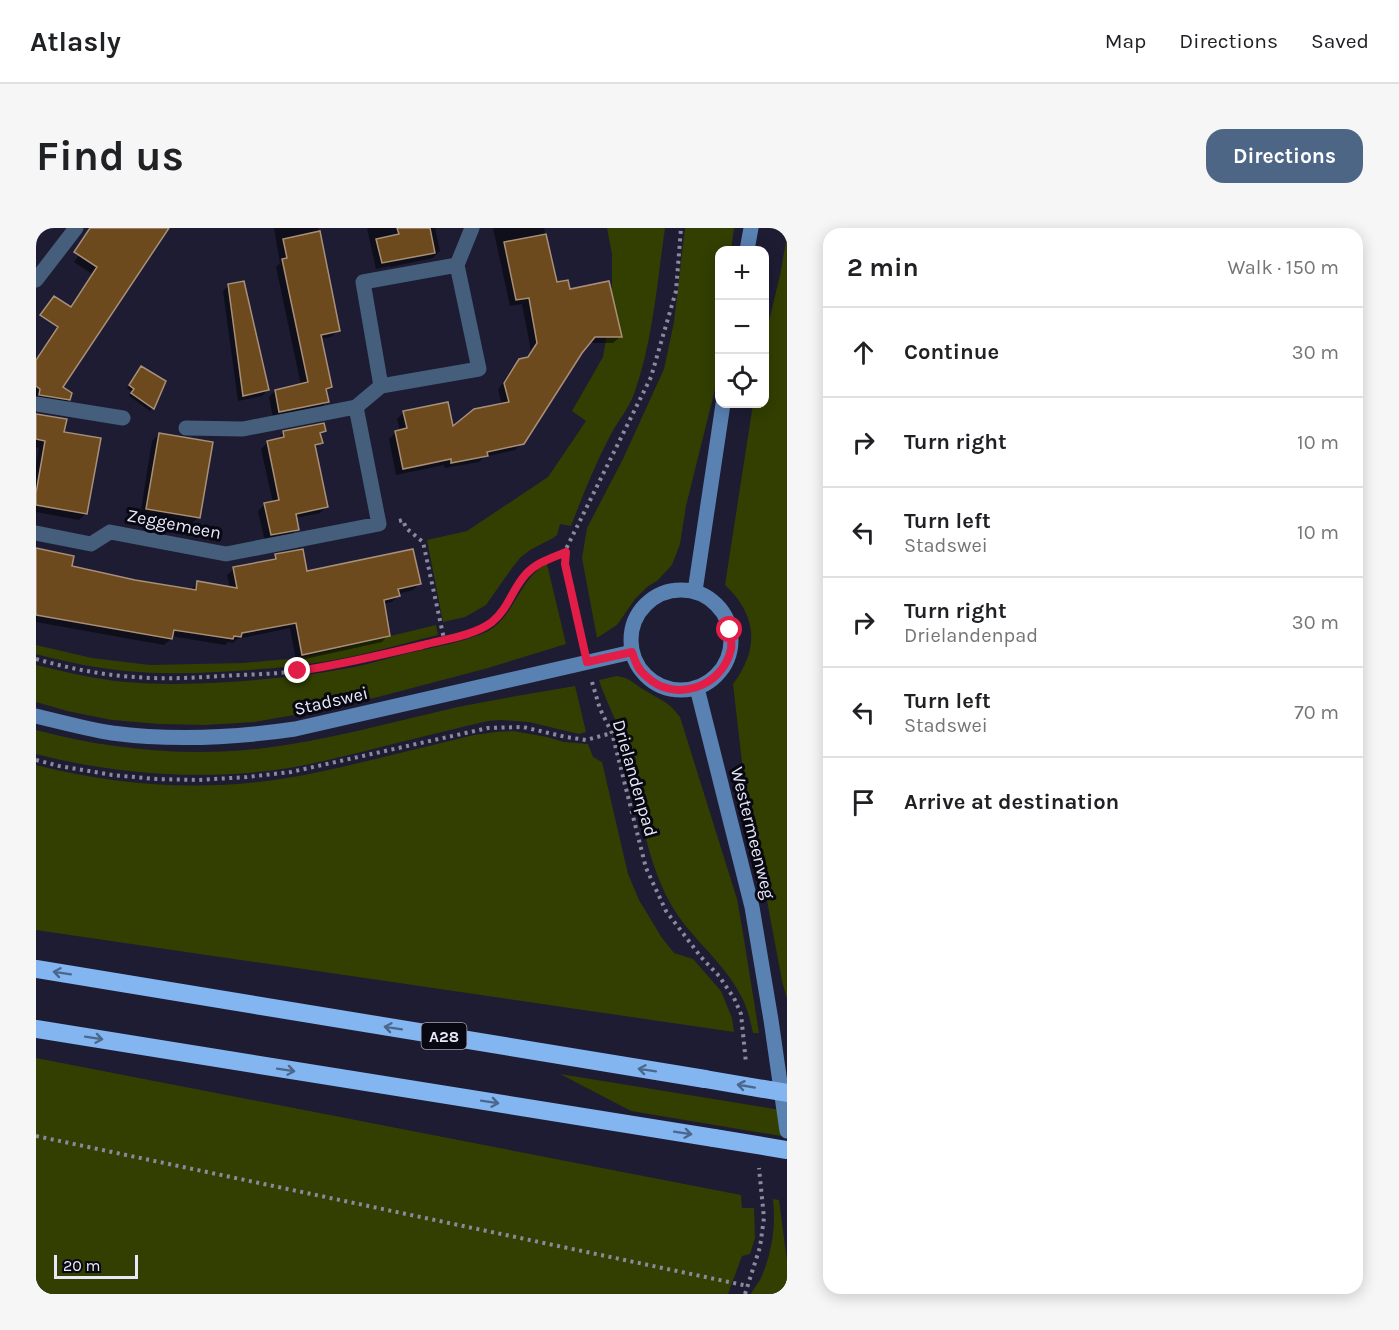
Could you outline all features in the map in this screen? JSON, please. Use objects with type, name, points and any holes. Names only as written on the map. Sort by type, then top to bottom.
[{"type":"highway","name":"A28","points":[[36,969],[787,1093]]},
{"type":"highway","points":[[36,1029],[787,1150]]},
{"type":"street","points":[[36,280],[76,228]]},
{"type":"street","points":[[186,428],[243,429],[356,407],[381,386],[479,369],[457,265],[472,228]]},
{"type":"street","points":[[748,246],[751,228]]},
{"type":"street","points":[[381,386],[363,282],[457,265]]},
{"type":"street","points":[[36,404],[123,418]]},
{"type":"street","points":[[356,407],[379,525]]},
{"type":"street","points":[[695,591],[722,408]]},
{"type":"street","name":"Zeggemeen","points":[[36,533],[91,544],[110,532],[226,554],[379,525]]},
{"type":"street","points":[[674,590],[695,591],[711,599],[724,613],[730,630],[731,648],[725,665],[713,679],[697,688],[670,689],[656,684],[641,671],[632,652],[631,631],[639,612],[654,597],[674,590]]},
{"type":"street","name":"Stadswei","points":[[36,716],[111,733],[205,738],[254,735],[295,729],[632,652]]},
{"type":"street","name":"Westermeenweg","points":[[697,688],[752,907],[787,1131]]},
{"type":"path","points":[[566,552],[651,377],[676,291],[681,228]]},
{"type":"path","points":[[379,525],[404,520],[406,528],[423,542],[444,639]]},
{"type":"path","name":"Stadswei","points":[[36,659],[59,666],[123,676],[167,679],[298,671],[333,666],[470,632],[491,622],[508,604],[519,583],[533,568],[543,561],[566,552]]},
{"type":"path","name":"Drielandenpad","points":[[566,552],[565,564],[587,662],[600,709],[612,734],[646,868],[666,911],[734,998],[741,1014],[747,1071]]},
{"type":"path","points":[[36,760],[112,775],[199,780],[291,772],[488,728],[523,727],[586,740],[612,734]]},
{"type":"path","points":[[36,1136],[748,1286]]},
{"type":"path","points":[[745,1294],[760,1247],[765,1218],[758,1163]]},
{"type":"green space","points":[[607,228],[665,228],[650,333],[632,399],[611,434],[571,526],[560,524],[557,535],[520,558],[486,605],[465,617],[443,622],[427,540],[467,531],[548,477],[586,421],[572,411],[603,357],[612,303],[612,254]]},
{"type":"green space","points":[[685,228],[734,228],[732,246],[715,246],[715,389],[686,506],[680,544],[672,565],[635,599],[617,625],[597,638],[582,558],[587,528],[623,459],[664,369],[674,322]]},
{"type":"green space","points":[[787,236],[787,999],[743,771],[733,684],[747,658],[751,645],[751,633],[744,609],[725,585],[752,408],[769,408],[769,321]]},
{"type":"green space","points":[[547,564],[566,644],[488,668],[378,697],[254,722],[205,725],[112,720],[36,702],[36,665],[125,682],[178,684],[230,682],[351,668],[475,637],[494,627],[503,619],[529,579]]},
{"type":"green space","points":[[436,625],[438,635],[366,653],[286,667],[249,670],[188,673],[141,672],[115,670],[36,654],[36,645],[92,658],[150,665],[243,663],[300,658]]},
{"type":"green space","points":[[617,676],[629,680],[665,702],[680,717],[737,899],[759,1033],[753,1033],[745,1003],[732,981],[676,912],[660,883],[649,849],[621,736],[599,680]]},
{"type":"green space","points":[[575,686],[586,732],[579,734],[529,722],[488,721],[310,764],[226,774],[162,774],[130,771],[36,754],[36,730],[90,742],[146,750],[201,752],[257,749],[358,731],[458,707]]},
{"type":"green space","points":[[513,731],[564,742],[588,744],[593,757],[602,762],[628,874],[639,900],[674,953],[693,959],[721,991],[732,1018],[734,1032],[36,930],[36,765],[129,782],[192,786],[224,785],[296,776],[474,735]]},
{"type":"green space","points":[[36,1058],[741,1195],[742,1208],[754,1208],[755,1238],[750,1254],[742,1256],[728,1294],[36,1294]]},
{"type":"green space","points":[[560,1074],[787,1111],[787,1137],[631,1111]]},
{"type":"green space","points":[[773,1199],[779,1200],[787,1261],[787,1294],[751,1294],[761,1278],[768,1259],[774,1220]]},
{"type":"building","points":[[90,228],[169,228],[63,387],[72,393],[70,400],[39,395],[40,389],[36,386],[36,360],[58,327],[40,315],[54,296],[71,307],[97,267],[74,252]]},
{"type":"building","points":[[397,228],[430,228],[435,253],[382,263],[376,239],[399,234]]},
{"type":"building","points":[[320,231],[340,331],[321,335],[332,387],[326,389],[329,402],[279,412],[275,390],[308,382],[282,259],[287,258],[283,239]]},
{"type":"building","points":[[546,234],[557,282],[568,280],[570,289],[609,281],[622,337],[595,337],[582,353],[524,444],[487,452],[488,456],[451,463],[451,459],[403,469],[395,431],[407,428],[403,411],[448,402],[453,426],[474,409],[509,402],[504,383],[519,359],[528,357],[537,343],[529,298],[516,300],[504,242]]},
{"type":"building","points":[[244,281],[269,390],[243,396],[228,284]]},
{"type":"building","points":[[141,366],[166,381],[154,409],[131,393],[134,389],[129,385]]},
{"type":"building","points":[[36,414],[67,419],[64,432],[101,438],[87,514],[36,505],[45,441],[36,439]]},
{"type":"building","points":[[324,423],[326,431],[320,433],[323,443],[315,445],[328,507],[296,514],[299,530],[271,535],[264,503],[279,500],[267,441],[284,437],[283,431]]},
{"type":"building","points":[[159,433],[213,442],[200,518],[146,509]]},
{"type":"building","points":[[36,548],[74,556],[72,566],[196,590],[197,581],[237,588],[233,567],[276,559],[275,554],[303,549],[307,571],[413,549],[421,584],[398,589],[400,596],[384,600],[390,636],[302,655],[296,623],[242,633],[241,637],[234,636],[233,639],[174,630],[172,639],[36,615]]},
{"type":"route","points":[[298,671],[359,660],[480,628],[500,614],[525,575],[543,561],[566,552],[565,564],[587,662],[632,652],[645,676],[656,684],[670,689],[697,688],[713,679],[725,665],[731,648],[730,630]]}]
